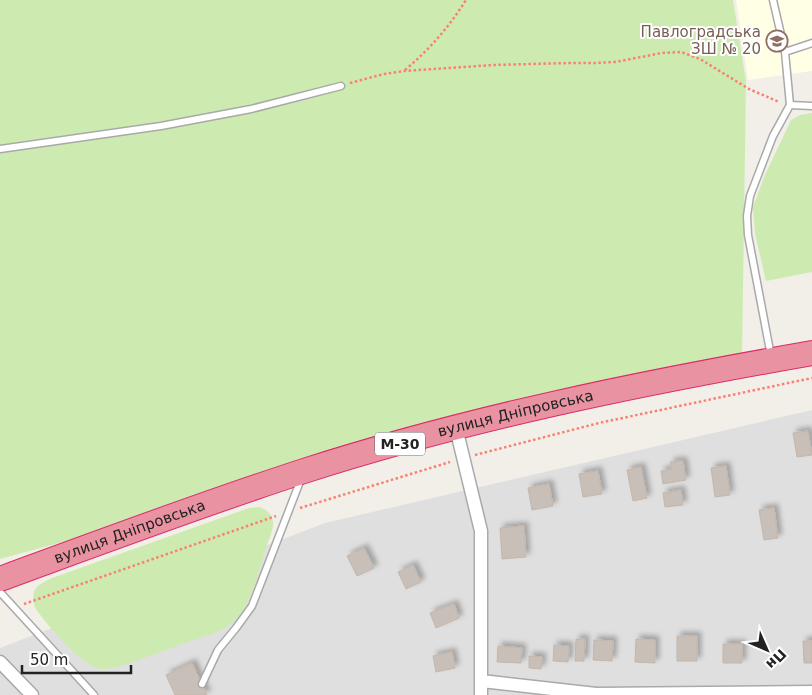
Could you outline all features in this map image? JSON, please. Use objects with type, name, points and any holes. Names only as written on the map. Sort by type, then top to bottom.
[{"type":"highway","name":"вулиця Дніпровська","points":[[0,579],[162,520],[305,471],[456,428],[556,404],[812,353]]},
{"type":"street","points":[[456,428],[481,531],[481,695]]},
{"type":"street","points":[[0,662],[32,695]]},
{"type":"street","points":[[482,681],[596,694],[812,692]]},
{"type":"lane","points":[[772,360],[748,235],[747,216],[750,196],[769,145],[790,105],[785,52],[774,0]]},
{"type":"lane","points":[[785,52],[812,43]]},
{"type":"lane","points":[[0,149],[162,126],[251,109],[341,86]]},
{"type":"lane","points":[[790,105],[812,106]]},
{"type":"lane","points":[[202,684],[218,650],[252,606],[305,471]]},
{"type":"lane","points":[[0,592],[94,695]]},
{"type":"path","points":[[404,70],[424,54],[443,34],[466,0]]},
{"type":"path","points":[[341,86],[361,79],[404,70],[512,65],[594,64],[616,62],[662,53],[681,52],[700,59],[763,96],[790,105]]},
{"type":"path","points":[[15,608],[289,511],[463,458],[599,424],[812,378]]},
{"type":"shaded area","name":"Павлоградська ЗШ № 20","points":[[736,0],[812,0],[812,71],[748,80]]},
{"type":"shaded area","points":[[812,410],[812,695],[0,695],[0,648],[325,523]]},
{"type":"green space","points":[[0,0],[733,0],[746,81],[742,358],[0,559]]},
{"type":"green space","points":[[812,113],[812,272],[766,281],[755,234],[753,207],[764,177],[791,120],[800,115]]},
{"type":"green space","points":[[260,507],[270,514],[273,526],[255,583],[242,612],[231,624],[219,631],[124,665],[102,669],[88,664],[71,649],[35,607],[33,597],[35,589],[52,578],[249,508]]},
{"type":"building","points":[[808,431],[812,455],[797,457],[793,433]]},
{"type":"building","points":[[683,461],[686,480],[663,484],[661,471],[672,469],[670,462]]},
{"type":"building","points":[[726,466],[730,495],[715,497],[711,468]]},
{"type":"building","points":[[641,467],[647,498],[633,501],[627,470]]},
{"type":"building","points":[[598,471],[602,494],[583,497],[579,474]]},
{"type":"building","points":[[549,484],[553,506],[532,510],[528,488]]},
{"type":"building","points":[[681,490],[683,505],[665,507],[663,493]]},
{"type":"building","points":[[774,508],[778,538],[764,540],[759,510]]},
{"type":"building","points":[[524,526],[526,557],[502,559],[500,528]]},
{"type":"building","points":[[364,548],[374,568],[357,576],[347,556]]},
{"type":"building","points":[[413,565],[421,582],[406,589],[398,572]]},
{"type":"building","points":[[454,604],[459,618],[436,628],[430,613]]},
{"type":"building","points":[[677,636],[697,636],[697,661],[677,661]]},
{"type":"building","points":[[576,639],[585,639],[584,661],[575,661]]},
{"type":"building","points":[[636,639],[655,640],[655,663],[635,662]]},
{"type":"building","points":[[594,640],[613,641],[612,661],[593,660]]},
{"type":"building","points":[[803,641],[812,641],[812,663],[804,663]]},
{"type":"building","points":[[723,644],[742,644],[742,663],[723,663]]},
{"type":"building","points":[[554,645],[569,646],[568,662],[553,661]]},
{"type":"building","points":[[498,646],[522,648],[521,663],[497,662]]},
{"type":"building","points":[[452,652],[455,668],[436,672],[433,656]]},
{"type":"building","points":[[529,656],[542,657],[541,669],[529,668]]},
{"type":"building","points":[[192,663],[207,695],[175,695],[166,675]]},
{"type":"place","name":"Павлоградська ЗШ № 20","points":[[777,41]]}]
